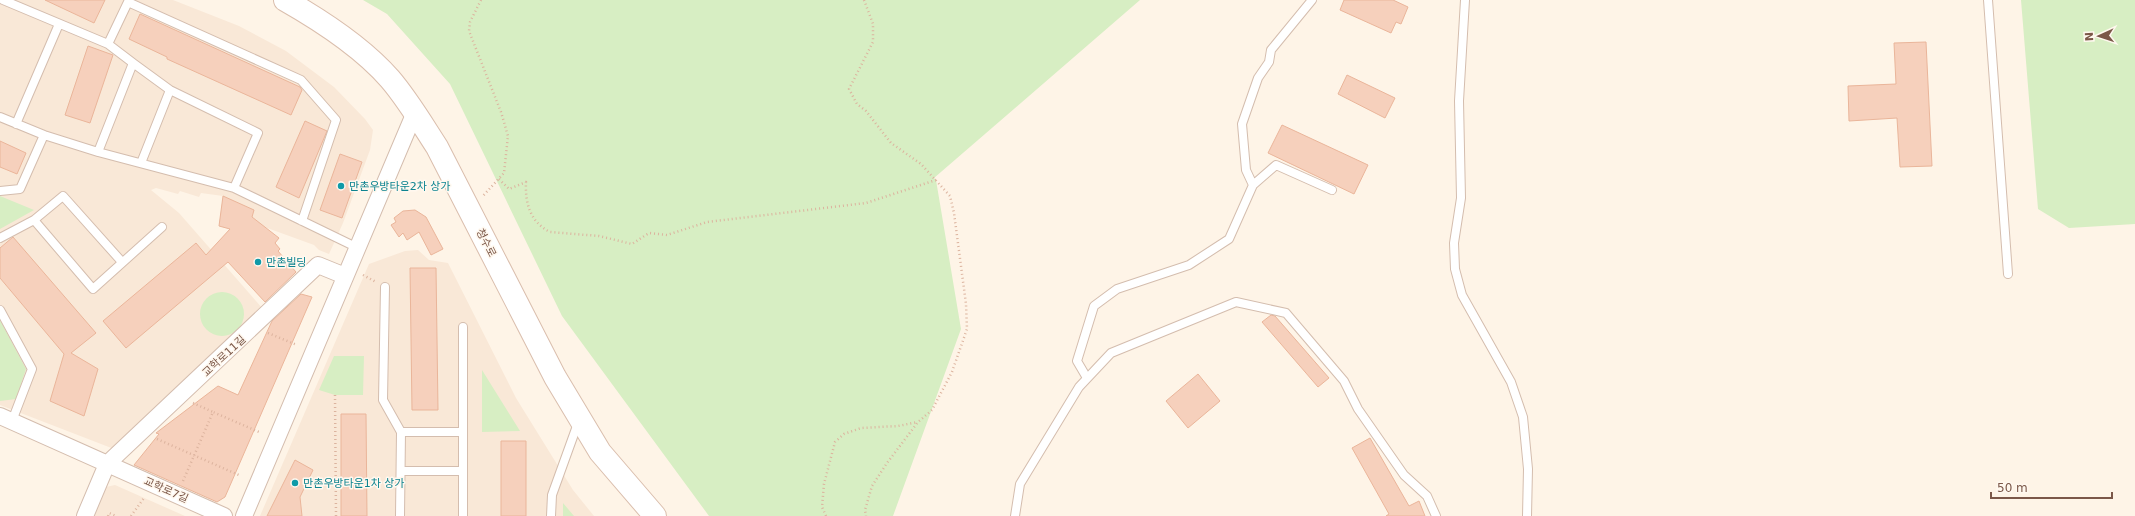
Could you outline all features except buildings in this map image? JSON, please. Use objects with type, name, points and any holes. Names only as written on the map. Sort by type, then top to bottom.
[{"type":"main road","name":"청수로","points":[[285,0],[316,19],[358,50],[389,78],[415,112],[437,147],[554,377],[600,452],[655,516]]},
{"type":"street","points":[[244,516],[352,274],[358,248],[415,112]]},
{"type":"street","name":"교학로11길","points":[[107,464],[180,397],[318,265],[352,274]]},
{"type":"street","name":"교학로7길","points":[[6,418],[224,516]]},
{"type":"street","points":[[85,516],[107,464]]},
{"type":"lane","points":[[3,0],[108,44],[170,90],[258,133],[234,188]]},
{"type":"lane","points":[[1253,185],[1246,170],[1242,124],[1258,78],[1269,62],[1271,50],[1312,0]]},
{"type":"lane","points":[[1465,0],[1459,102],[1461,198],[1454,243],[1455,269],[1462,295],[1511,382],[1523,417],[1528,469],[1527,516]]},
{"type":"lane","points":[[1988,0],[2008,274]]},
{"type":"lane","points":[[108,44],[128,2],[301,80],[336,120],[302,221]]},
{"type":"lane","points":[[16,124],[59,24]]},
{"type":"lane","points":[[98,152],[133,63]]},
{"type":"lane","points":[[141,163],[170,90]]},
{"type":"lane","points":[[0,117],[44,135],[98,152],[234,188],[358,248]]},
{"type":"lane","points":[[0,191],[20,189],[44,135]]},
{"type":"lane","points":[[1087,378],[1077,361],[1094,306],[1117,289],[1189,265],[1229,239],[1253,185],[1276,165],[1332,190]]},
{"type":"lane","points":[[0,238],[34,220],[63,196],[122,262]]},
{"type":"lane","points":[[34,220],[93,289],[162,227]]},
{"type":"lane","points":[[385,287],[383,400],[401,432],[400,516]]},
{"type":"lane","points":[[1015,516],[1020,484],[1079,386],[1111,353],[1236,302],[1286,313],[1344,381],[1358,409],[1404,475],[1427,496],[1436,516]]},
{"type":"lane","points":[[0,310],[32,368],[6,418]]},
{"type":"lane","points":[[463,516],[464,328]]},
{"type":"lane","points":[[552,516],[552,495],[580,419]]},
{"type":"lane","points":[[401,432],[463,432]]},
{"type":"lane","points":[[400,471],[463,470]]},
{"type":"path","points":[[469,210],[504,173],[507,129],[469,31],[470,22],[481,0]]},
{"type":"path","points":[[864,0],[873,24],[873,42],[849,89],[857,104],[866,111],[891,143],[921,164],[950,196],[954,213],[966,304],[967,329],[952,372],[932,410],[918,422],[887,463],[872,486],[866,516]]},
{"type":"path","points":[[499,179],[509,189],[526,182],[525,200],[528,209],[533,217],[550,232],[599,236],[632,244],[650,233],[667,235],[707,222],[866,203],[936,180]]},
{"type":"path","points":[[352,274],[385,287]]},
{"type":"path","points":[[254,327],[297,345]]},
{"type":"path","points":[[335,395],[336,516]]},
{"type":"path","points":[[180,397],[259,432]]},
{"type":"path","points":[[176,495],[213,412]]},
{"type":"path","points":[[826,516],[822,507],[824,484],[835,442],[844,434],[861,428],[898,426],[918,422]]},
{"type":"path","points":[[142,432],[240,476]]},
{"type":"path","points":[[131,516],[144,498]]},
{"type":"path","points":[[108,516],[109,513],[116,516]]},
{"type":"shaded area","points":[[0,0],[173,0],[239,26],[286,51],[334,87],[365,119],[373,130],[370,150],[343,223],[329,254],[319,250],[314,245],[259,225],[246,234],[219,226],[223,196],[201,193],[199,197],[180,191],[178,194],[156,188],[151,190],[179,213],[263,309],[114,449],[0,405]]},
{"type":"shaded area","points":[[418,250],[429,260],[448,263],[516,398],[573,490],[594,516],[260,516],[369,264],[405,251]]},
{"type":"shaded area","points":[[115,485],[185,516],[93,516],[106,487]]},
{"type":"green space","points":[[363,0],[1140,0],[934,178],[936,180],[961,329],[893,516],[709,516],[562,316],[450,84],[387,14]]},
{"type":"green space","points":[[2021,0],[2135,0],[2135,224],[2069,228],[2038,209]]},
{"type":"green space","points":[[0,196],[34,210],[0,229]]},
{"type":"green space","points":[[222,292],[234,296],[240,302],[244,314],[240,326],[234,332],[222,336],[210,332],[204,326],[200,314],[204,302],[210,296]]},
{"type":"green space","points":[[0,320],[26,369],[16,399],[0,401]]},
{"type":"green space","points":[[334,356],[364,356],[363,395],[335,395],[319,390]]},
{"type":"green space","points":[[482,370],[520,431],[482,432]]},
{"type":"green space","points":[[563,503],[574,516],[563,516]]},
{"type":"place","name":"만촌우방타운2차 상가","points":[[341,186]]},
{"type":"place","name":"만촌빌딩","points":[[258,262]]},
{"type":"place","name":"만촌우방타운1차 상가","points":[[295,483]]}]
